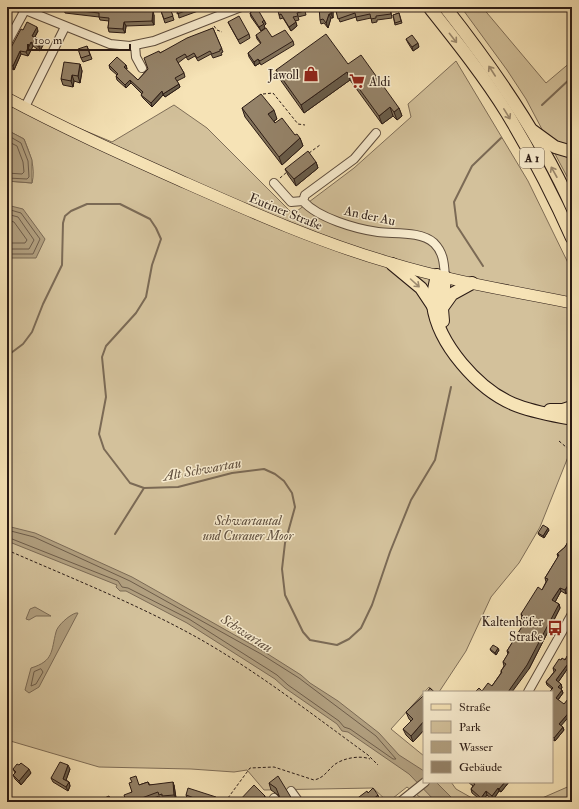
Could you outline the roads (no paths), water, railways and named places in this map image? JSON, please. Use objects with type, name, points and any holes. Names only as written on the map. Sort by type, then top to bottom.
[{"type":"highway","name":"A 1","points":[[429,7],[467,55],[506,112],[558,205],[572,238]]},
{"type":"highway","name":"A 1","points":[[445,7],[477,48],[529,128],[572,206]]},
{"type":"highway","points":[[529,128],[555,147],[572,152]]},
{"type":"highway","points":[[392,264],[421,288],[438,307],[442,330],[453,352],[474,377],[488,389],[512,404],[529,410],[572,419]]},
{"type":"highway","points":[[441,276],[433,295],[445,328],[465,362],[478,376],[498,391],[520,403],[534,408],[557,410],[572,407]]},
{"type":"highway","points":[[438,307],[452,294],[472,283]]},
{"type":"main road","name":"Eutiner Straße","points":[[7,98],[156,170],[280,225],[335,246],[392,264],[441,276],[572,303]]},
{"type":"street","points":[[7,43],[21,8],[110,44],[135,45],[154,41],[241,7]]},
{"type":"street","points":[[25,107],[65,27]]},
{"type":"street","points":[[135,45],[136,58],[142,68]]},
{"type":"street","points":[[274,183],[291,202],[303,201],[305,195],[354,159],[376,133]]},
{"type":"street","name":"An der Au","points":[[303,201],[309,208],[346,225],[377,232],[410,234],[433,242],[439,248],[441,276]]},
{"type":"street","points":[[529,691],[572,614]]},
{"type":"street","points":[[400,802],[424,783]]},
{"type":"street","points":[[291,791],[299,802]]},
{"type":"water","points":[[7,130],[24,139],[32,160],[32,183],[7,181]]},
{"type":"water","points":[[7,205],[23,209],[45,239],[36,258],[7,258]]},
{"type":"water","points":[[7,526],[35,533],[132,577],[263,651],[338,701],[379,733],[399,755],[423,770],[423,783],[437,783],[456,802],[436,802],[409,774],[348,732],[342,731],[337,724],[285,688],[275,679],[187,623],[126,591],[120,591],[116,587],[117,585],[7,541]]},
{"type":"water","points":[[35,607],[51,616],[36,616],[29,620],[26,619],[30,609]]},
{"type":"water","points":[[78,613],[39,687],[29,693],[25,690],[31,668],[48,659],[57,630],[67,618]]},
{"type":"waterway","name":"Alt Schwartau","points":[[542,105],[572,77]]},
{"type":"waterway","name":"Alt Schwartau","points":[[483,266],[457,226],[454,202],[472,166],[501,138]]},
{"type":"waterway","name":"Alt Schwartau","points":[[7,356],[23,344],[32,332],[43,304],[62,265],[63,223],[65,216],[71,211],[87,204],[120,204],[150,219],[161,239],[152,265],[146,297],[136,313],[106,346],[102,357],[106,397],[99,434],[104,449],[130,483],[144,488],[178,487],[232,473],[264,469],[275,474],[284,481],[292,493],[295,507],[285,543],[282,569],[285,595],[303,632],[310,640],[337,645],[349,639],[361,628],[372,605],[390,552],[411,500],[435,460],[451,387]]},
{"type":"waterway","points":[[115,534],[144,488]]},
{"type":"place","name":"Jawoll","points":[[311,74]]},
{"type":"place","name":"Aldi","points":[[357,81]]},
{"type":"place","name":"Kaltenhöfer Straße","points":[[555,628]]},
{"type":"park label","name":"Schwartautal und Curauer Moor","points":[[248,528]]},
{"type":"water label","name":"Schwartau","points":[[247,633]]}]
